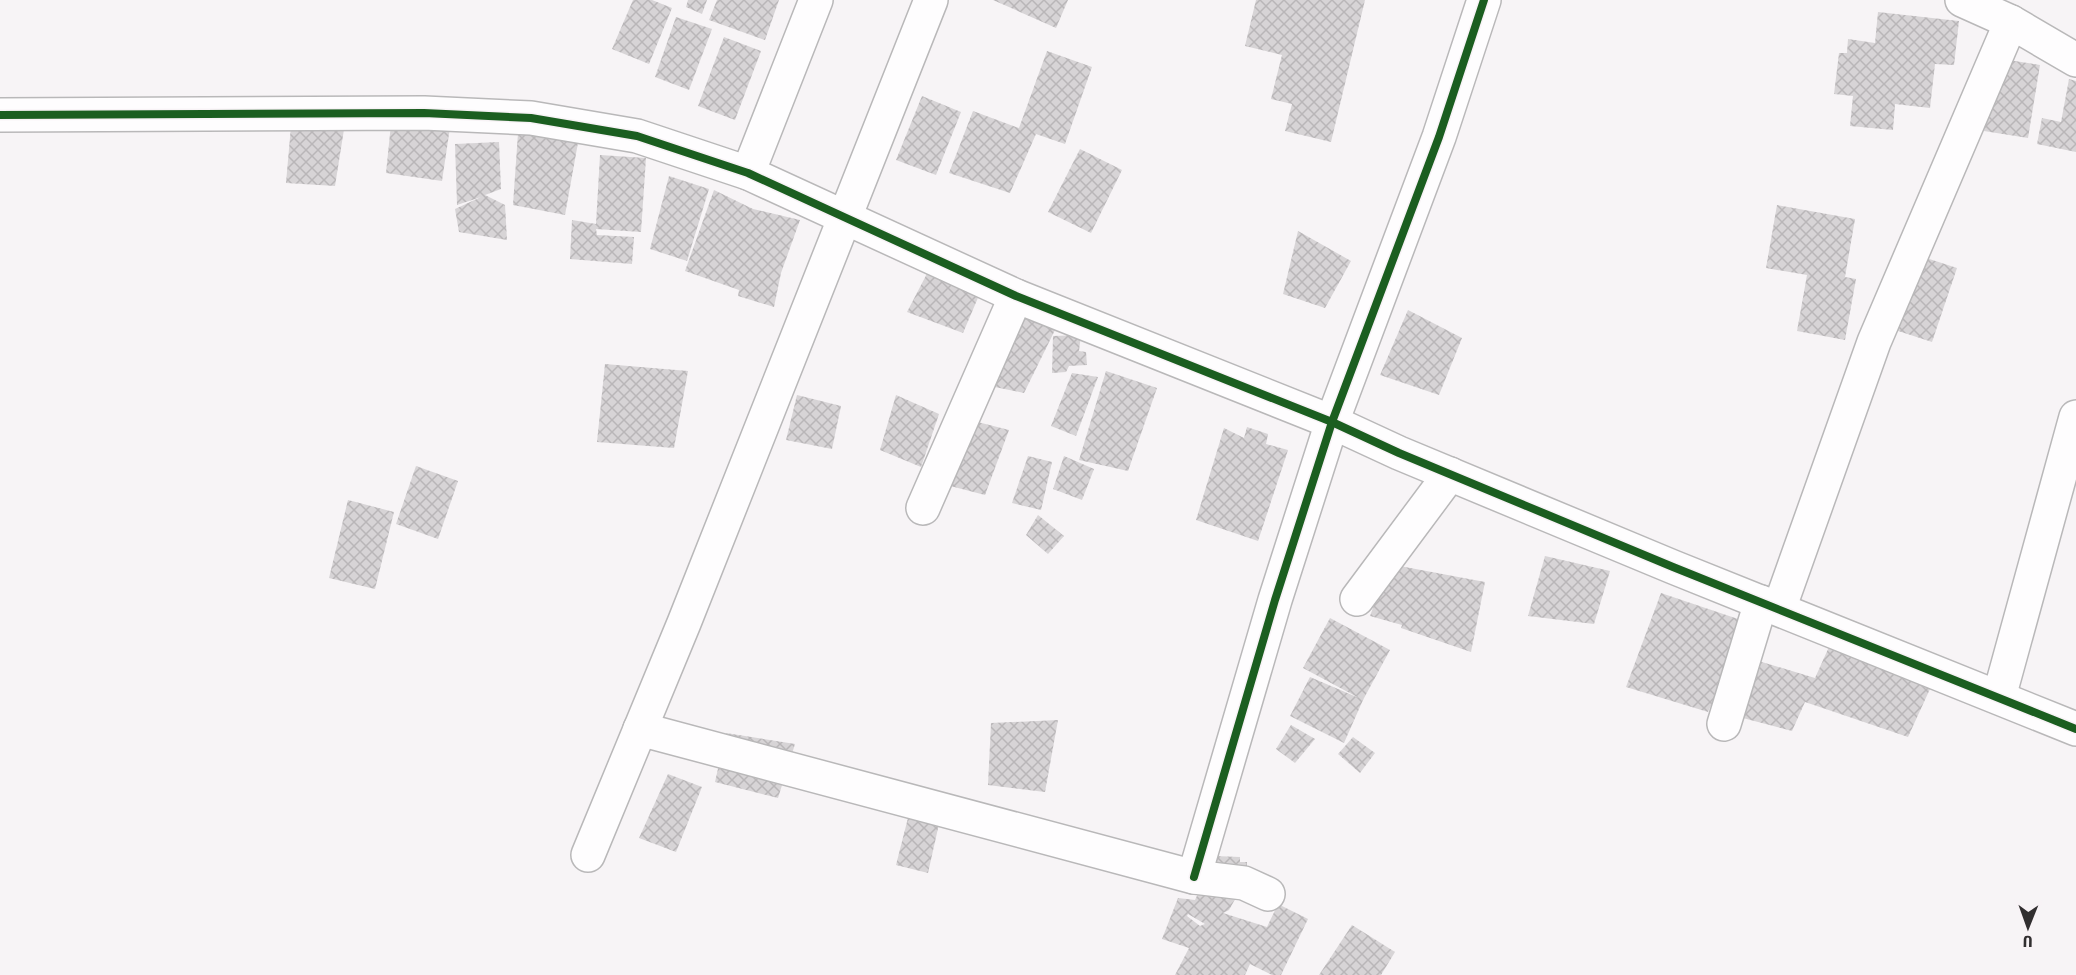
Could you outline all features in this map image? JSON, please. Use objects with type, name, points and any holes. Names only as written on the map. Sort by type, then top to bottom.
[{"type":"street","points":[[748,173],[815,0]]},
{"type":"street","points":[[588,855],[684,623],[931,0]]},
{"type":"street","points":[[1194,877],[1275,600],[1332,422],[1439,137],[1484,0]]},
{"type":"street","points":[[1962,0],[2011,22],[2076,60]]},
{"type":"street","points":[[1724,724],[1874,342],[2011,22]]},
{"type":"street","points":[[0,115],[424,113],[531,118],[637,136],[748,173],[1016,296],[1332,422],[1450,474],[2076,729]]},
{"type":"street","points":[[923,508],[1016,296]]},
{"type":"street","points":[[1999,697],[2076,417]]},
{"type":"street","points":[[1357,599],[1450,474]]},
{"type":"street","points":[[640,729],[1194,877],[1244,883],[1268,894]]},
{"type":"building","points":[[633,0],[652,0],[672,8],[649,64],[612,49]]},
{"type":"building","points":[[688,0],[707,0],[702,14],[686,7]]},
{"type":"building","points":[[717,0],[779,0],[765,40],[709,20]]},
{"type":"building","points":[[993,0],[1068,0],[1056,28]]},
{"type":"building","points":[[1256,0],[1365,0],[1331,142],[1285,131],[1292,104],[1271,99],[1282,55],[1245,46]]},
{"type":"building","points":[[1878,12],[1959,21],[1954,65],[1935,64],[1930,108],[1895,104],[1893,130],[1850,126],[1853,96],[1834,94],[1839,53],[1847,53],[1848,39],[1875,43]]},
{"type":"building","points":[[676,17],[712,29],[689,90],[655,77]]},
{"type":"building","points":[[724,37],[761,51],[735,120],[698,106]]},
{"type":"building","points":[[1047,51],[1092,67],[1065,144],[1036,134],[1010,193],[949,173],[973,111],[1019,128]]},
{"type":"building","points":[[1996,58],[2040,65],[2028,138],[1984,131]]},
{"type":"building","points":[[2069,79],[2076,81],[2076,152],[2037,144],[2042,118],[2061,122]]},
{"type":"building","points":[[922,96],[961,112],[936,175],[896,160]]},
{"type":"building","points":[[452,114],[442,181],[386,173],[391,124]]},
{"type":"building","points":[[345,123],[335,186],[286,183],[291,126]]},
{"type":"building","points":[[581,126],[565,215],[513,205],[518,133]]},
{"type":"building","points":[[499,142],[501,189],[485,195],[505,205],[507,240],[459,232],[455,209],[481,197],[457,205],[455,144]]},
{"type":"building","points":[[1080,149],[1122,170],[1091,233],[1048,212]]},
{"type":"building","points":[[600,155],[646,158],[641,232],[596,229],[597,235],[634,237],[632,264],[570,259],[572,220],[596,224]]},
{"type":"building","points":[[669,176],[709,189],[687,261],[650,249]]},
{"type":"building","points":[[714,190],[753,209],[800,220],[781,273],[774,307],[738,296],[739,290],[685,271]]},
{"type":"building","points":[[1777,205],[1855,219],[1845,277],[1856,279],[1845,340],[1797,331],[1807,275],[1766,268]]},
{"type":"building","points":[[1298,231],[1351,261],[1325,308],[1283,294]]},
{"type":"building","points":[[1911,253],[1957,268],[1932,342],[1886,327]]},
{"type":"building","points":[[932,264],[983,286],[963,333],[907,312]]},
{"type":"building","points":[[1017,310],[1057,326],[1024,393],[985,385]]},
{"type":"building","points":[[1408,310],[1462,338],[1439,395],[1380,375]]},
{"type":"building","points":[[1081,335],[1079,351],[1086,352],[1087,365],[1069,366],[1066,372],[1052,373],[1053,336]]},
{"type":"building","points":[[605,364],[688,371],[674,448],[597,442]]},
{"type":"building","points":[[1106,371],[1157,388],[1128,471],[1079,460]]},
{"type":"building","points":[[1072,373],[1098,377],[1076,436],[1051,426]]},
{"type":"building","points":[[797,395],[841,406],[832,449],[786,440]]},
{"type":"building","points":[[896,395],[939,414],[921,467],[880,450]]},
{"type":"building","points":[[962,418],[1009,430],[985,495],[935,482]]},
{"type":"building","points":[[1247,427],[1268,434],[1266,444],[1288,450],[1258,541],[1196,520],[1224,428],[1244,438]]},
{"type":"building","points":[[1028,456],[1052,462],[1041,510],[1012,503]]},
{"type":"building","points":[[1064,456],[1094,469],[1082,500],[1053,489]]},
{"type":"building","points":[[416,466],[458,481],[438,539],[396,524]]},
{"type":"building","points":[[348,500],[394,512],[375,589],[329,578]]},
{"type":"building","points":[[1038,515],[1064,536],[1048,554],[1026,535]]},
{"type":"building","points":[[1545,556],[1610,571],[1594,624],[1528,616]]},
{"type":"building","points":[[1389,564],[1485,582],[1471,652],[1401,628],[1402,625],[1370,616]]},
{"type":"building","points":[[1661,593],[1741,620],[1723,680],[1708,712],[1626,687]]},
{"type":"building","points":[[1330,618],[1390,650],[1363,700],[1344,743],[1290,716],[1310,677],[1359,698],[1303,668]]},
{"type":"building","points":[[1833,638],[1935,678],[1908,737],[1805,702],[1792,731],[1739,717],[1752,659],[1815,678]]},
{"type":"building","points":[[1058,720],[1045,792],[988,785],[991,723]]},
{"type":"building","points":[[1291,725],[1315,739],[1295,763],[1276,749]]},
{"type":"building","points":[[726,733],[795,744],[778,798],[715,782]]},
{"type":"building","points":[[1353,737],[1375,753],[1360,773],[1338,754]]},
{"type":"building","points":[[668,774],[702,787],[676,852],[639,838]]},
{"type":"building","points":[[910,810],[941,815],[928,873],[896,865]]},
{"type":"building","points":[[1215,856],[1240,857],[1240,862],[1247,862],[1247,878],[1229,910],[1223,913],[1267,927],[1278,904],[1308,919],[1281,975],[1272,975],[1250,964],[1245,975],[1175,975],[1189,948],[1162,939],[1178,898],[1195,900]],"holes":[[[1188,914],[1205,924],[1200,926],[1187,916]]]},
{"type":"building","points":[[1352,925],[1395,952],[1381,975],[1319,975]]},
{"type":"cycle path","points":[[1194,877],[1275,600],[1332,422],[1439,137],[1484,0]]},
{"type":"cycle path","points":[[0,115],[424,113],[531,118],[637,136],[748,173],[1016,296],[1332,422],[1399,453],[1673,567],[2076,729]]}]
